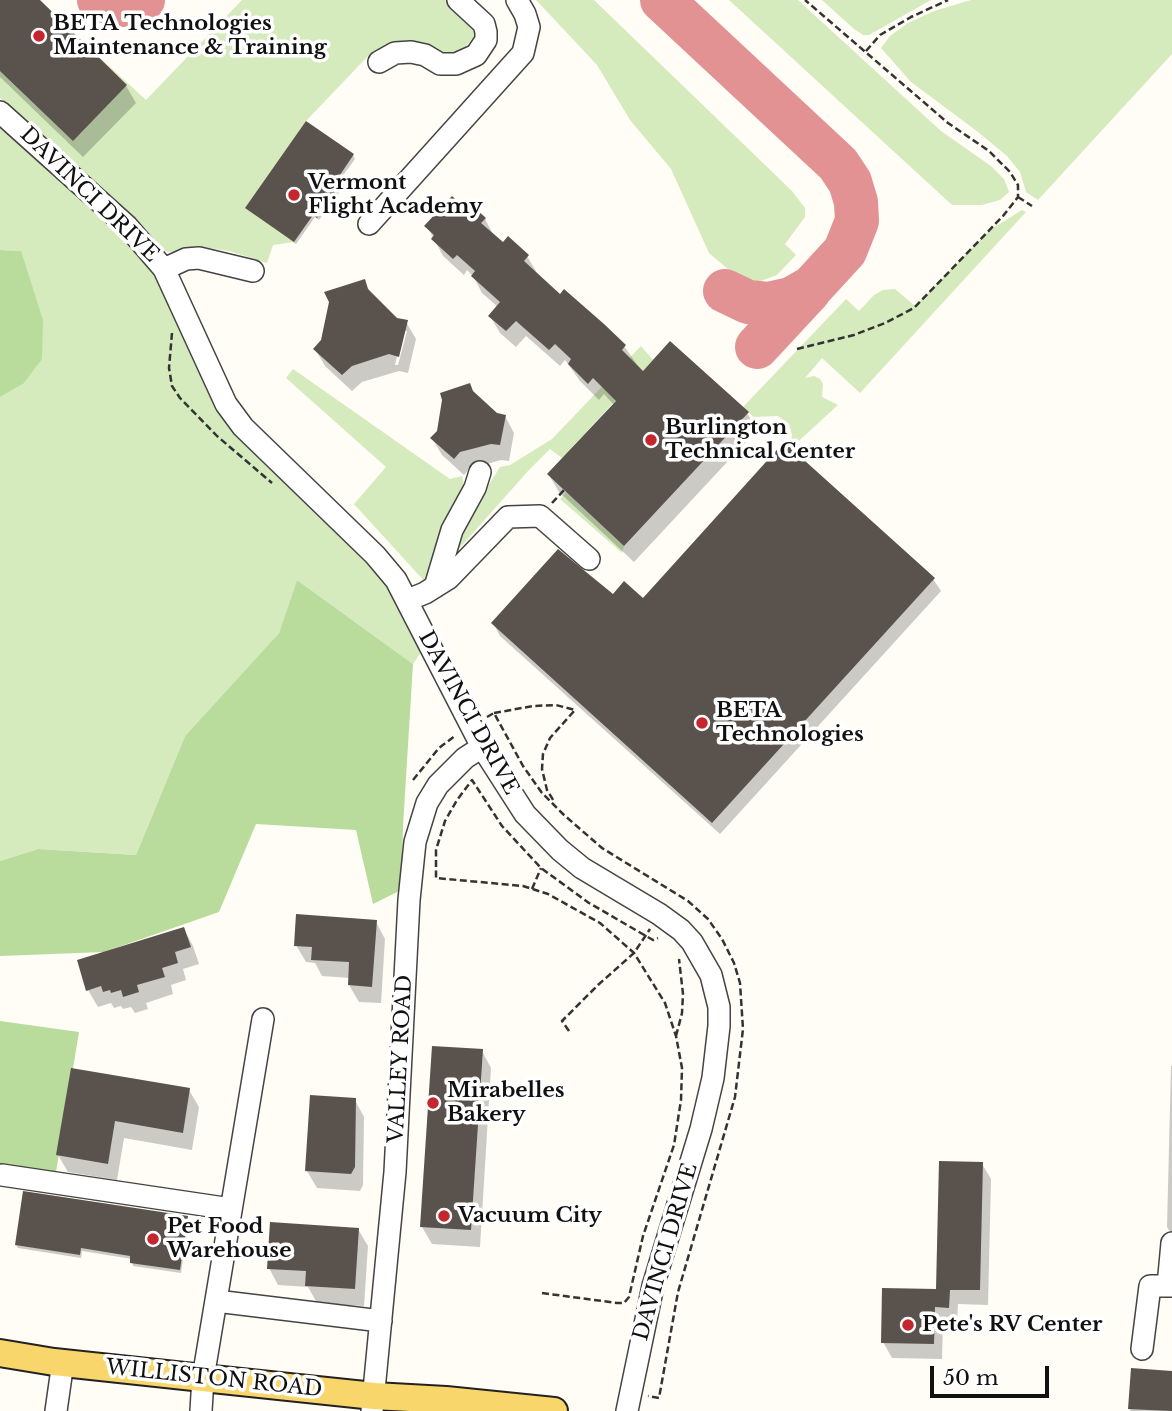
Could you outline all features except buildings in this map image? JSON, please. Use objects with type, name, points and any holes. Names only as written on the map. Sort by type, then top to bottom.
[{"type":"main road","name":"WILLISTON ROAD","points":[[0,1353],[203,1378],[373,1404],[446,1400],[554,1411]]},
{"type":"street","points":[[379,62],[395,53],[425,55],[440,64],[456,64],[476,55],[486,40],[484,24],[458,0]]},
{"type":"street","points":[[369,224],[523,53],[529,27],[517,0]]},
{"type":"street","name":"DAVINCI DRIVE","points":[[0,112],[127,226],[164,269],[226,404],[243,427],[375,555],[396,580],[482,747],[525,814],[560,850],[604,883],[659,914],[681,930],[702,957],[716,989],[719,1026],[713,1079],[707,1108],[653,1286],[627,1411]]},
{"type":"street","points":[[164,269],[186,259],[199,258],[253,271]]},
{"type":"street","points":[[435,587],[452,530],[475,488],[480,472]]},
{"type":"street","points":[[408,600],[449,578],[509,517],[540,516],[589,559]]},
{"type":"street","name":"VALLEY ROAD","points":[[373,1404],[396,1158],[409,900],[415,842],[427,803],[438,785],[465,758],[482,747]]},
{"type":"street","points":[[201,1411],[203,1378],[263,1019]]},
{"type":"street","points":[[2,1175],[231,1209]]},
{"type":"street","points":[[1142,1349],[1150,1286],[1170,1286],[1172,1244]]},
{"type":"street","points":[[216,1301],[381,1321]]},
{"type":"street","points":[[56,1411],[63,1362]]},
{"type":"path","points":[[797,349],[854,335],[914,308],[1018,197],[1018,185],[1010,172],[989,151],[948,123],[805,0]]},
{"type":"path","points":[[865,52],[880,35],[948,0]]},
{"type":"path","points":[[1018,197],[1032,206]]},
{"type":"path","points":[[494,713],[556,705],[575,710],[550,738],[544,754],[542,769],[547,790],[558,809]]},
{"type":"path","points":[[413,780],[439,748],[458,733]]},
{"type":"path","points":[[542,1293],[617,1303],[624,1303],[629,1297],[643,1236],[674,1145],[681,1100],[682,1068],[676,1036],[665,1003],[634,953],[600,923],[548,894],[532,889],[481,881],[436,878],[436,850],[445,821],[457,800],[472,780],[502,826],[541,868],[589,903],[646,936],[653,940],[661,937]]},
{"type":"path","points":[[532,889],[541,868]]},
{"type":"path","points":[[585,913],[589,903]]},
{"type":"path","points":[[569,1031],[562,1021],[634,953],[659,914]]},
{"type":"path","points":[[676,1036],[682,1013],[683,994],[677,952]]},
{"type":"green space","points":[[0,0],[37,0],[146,100],[242,0],[446,0],[478,31],[459,55],[395,47],[370,54],[306,121],[246,208],[294,242],[273,245],[267,263],[229,251],[196,246],[173,253],[165,251],[134,218],[50,140],[0,98]]},
{"type":"green space","points":[[536,0],[594,0],[792,191],[805,208],[805,217],[785,244],[796,255],[777,275],[758,282],[744,283],[709,253],[671,169],[630,120],[597,65]]},
{"type":"green space","points":[[729,0],[798,0],[941,131],[991,166],[1004,179],[1009,192],[1000,200],[982,205],[952,205]]},
{"type":"green space","points":[[822,0],[931,0],[869,35],[863,35]]},
{"type":"green space","points":[[971,0],[1172,0],[1172,54],[1038,200],[1026,192],[1020,172],[1007,156],[911,82],[881,48],[890,36],[908,23],[934,11]]},
{"type":"green space","points":[[0,129],[19,142],[124,238],[145,261],[168,298],[207,389],[234,432],[261,461],[368,560],[390,588],[422,651],[413,664],[297,580],[279,633],[185,736],[136,855],[38,849],[0,861],[0,397],[23,384],[21,251],[0,250]]},
{"type":"green space","points":[[1022,210],[1026,212],[860,393],[822,358],[805,378],[814,376],[820,379],[823,384],[822,397],[838,405],[790,449],[792,435],[789,424],[778,416],[754,417],[743,407],[846,299],[859,311],[874,295],[883,290],[895,289],[915,306],[990,230]]},
{"type":"green space","points":[[0,250],[21,251],[43,320],[42,359],[23,384],[0,397]]},
{"type":"green space","points":[[641,346],[653,360],[562,458],[550,449],[449,560],[459,532],[500,467],[510,465],[552,439]]},
{"type":"green space","points":[[293,369],[450,479],[462,476],[465,490],[434,553],[426,583],[354,504],[386,467],[286,378]]},
{"type":"green space","points":[[566,492],[624,546],[622,553],[560,499]]},
{"type":"green space","points":[[297,580],[413,664],[401,890],[373,904],[356,830],[256,824],[219,912],[104,952],[0,956],[0,861],[38,849],[136,855],[185,736],[279,633]]},
{"type":"green space","points":[[0,1021],[79,1032],[56,1172],[0,1170]]},
{"type":"taxiway","points":[[99,0],[122,5],[143,0]]},
{"type":"taxiway","points":[[662,0],[838,164],[850,182],[856,202],[857,221],[845,251],[812,287],[791,299],[768,304],[748,302],[725,291]]},
{"type":"taxiway","points":[[757,347],[809,291]]},
{"type":"place","name":"BETA Technologies Maintenance & Training","points":[[39,36]]},
{"type":"place","name":"Vermont Flight Academy","points":[[294,195]]},
{"type":"place","name":"Burlington Technical Center","points":[[651,440]]},
{"type":"place","name":"BETA Technologies","points":[[702,723]]},
{"type":"place","name":"Mirabelles Bakery","points":[[433,1103]]},
{"type":"place","name":"Vacuum City","points":[[444,1216]]},
{"type":"place","name":"Pet Food Warehouse","points":[[153,1239]]},
{"type":"place","name":"Pete's RV Center","points":[[908,1325]]}]
